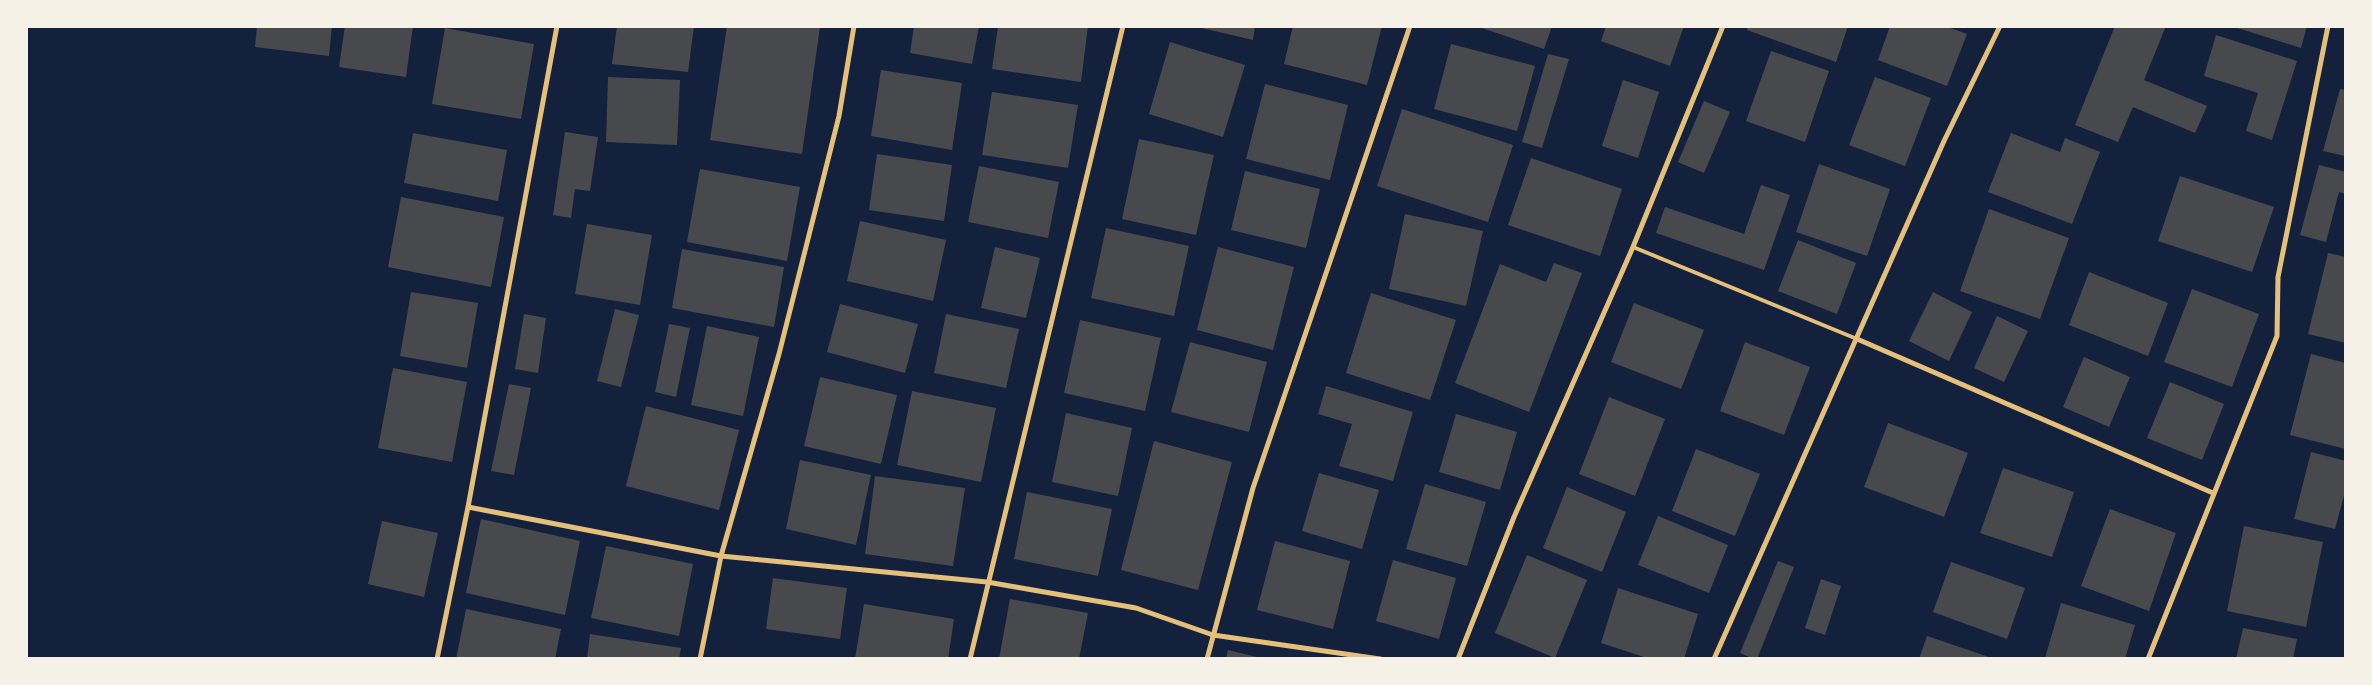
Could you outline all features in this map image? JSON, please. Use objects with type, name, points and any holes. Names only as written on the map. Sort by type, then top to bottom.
[{"type":"street","points":[[438,659],[557,26]]},
{"type":"street","points":[[700,659],[722,556],[780,354],[839,116],[854,26]]},
{"type":"street","points":[[970,659],[987,582],[1123,26]]},
{"type":"street","points":[[1206,659],[1253,488],[1410,26]]},
{"type":"street","points":[[1458,659],[1514,517],[1633,248],[1723,26]]},
{"type":"street","points":[[1714,659],[1944,141],[2000,26]]},
{"type":"street","points":[[2148,659],[2277,336],[2278,277],[2328,26]]},
{"type":"street","points":[[1857,339],[2213,494]]},
{"type":"street","points":[[468,507],[722,556],[987,582],[1136,608],[1213,635],[1380,659]]},
{"type":"lane","points":[[1633,248],[1857,339]]},
{"type":"building","points":[[257,26],[332,26],[329,56],[255,47]]},
{"type":"building","points":[[345,26],[413,26],[406,77],[339,67]]},
{"type":"building","points":[[617,26],[694,26],[688,72],[612,64]]},
{"type":"building","points":[[727,26],[820,27],[802,154],[710,140]]},
{"type":"building","points":[[914,26],[979,26],[972,64],[910,53]]},
{"type":"building","points":[[998,26],[1088,26],[1081,82],[992,69]]},
{"type":"building","points":[[1193,26],[1255,26],[1253,40]]},
{"type":"building","points":[[1293,26],[1382,26],[1367,85],[1284,64]]},
{"type":"building","points":[[1476,26],[1552,26],[1544,49]]},
{"type":"building","points":[[1606,26],[1684,26],[1670,66],[1601,41]]},
{"type":"building","points":[[1748,26],[1848,26],[1836,62],[1747,30]]},
{"type":"building","points":[[1890,26],[1945,26],[1967,34],[1947,86],[1878,60]]},
{"type":"building","points":[[2115,26],[2166,26],[2144,80],[2207,106],[2195,133],[2133,107],[2118,142],[2075,125]]},
{"type":"building","points":[[2231,26],[2307,26],[2301,48]]},
{"type":"building","points":[[445,28],[534,44],[521,119],[432,104]]},
{"type":"building","points":[[2216,35],[2297,61],[2272,140],[2246,131],[2258,93],[2204,76]]},
{"type":"building","points":[[1170,42],[1245,65],[1223,137],[1149,114]]},
{"type":"building","points":[[1451,44],[1535,66],[1517,131],[1434,109]]},
{"type":"building","points":[[1771,51],[1829,71],[1805,142],[1746,121]]},
{"type":"building","points":[[1548,54],[1569,59],[1542,148],[1522,142]]},
{"type":"building","points":[[881,70],[962,83],[952,150],[871,136]]},
{"type":"building","points":[[608,77],[680,80],[677,145],[606,142]]},
{"type":"building","points":[[1875,77],[1931,98],[1905,166],[1849,145]]},
{"type":"building","points":[[1623,80],[1659,92],[1638,158],[1602,146]]},
{"type":"building","points":[[1265,84],[1348,105],[1330,180],[1246,159]]},
{"type":"building","points":[[2340,89],[2346,90],[2345,156],[2323,151]]},
{"type":"building","points":[[992,92],[1078,105],[1068,168],[982,155]]},
{"type":"building","points":[[1704,101],[1730,112],[1704,173],[1678,162]]},
{"type":"building","points":[[1402,109],[1513,145],[1488,222],[1377,186]]},
{"type":"building","points":[[565,132],[598,137],[590,191],[575,189],[571,218],[553,215]]},
{"type":"building","points":[[413,133],[507,150],[498,201],[404,183]]},
{"type":"building","points":[[2011,133],[2060,152],[2065,138],[2100,152],[2072,224],[1988,192]]},
{"type":"building","points":[[1139,139],[1214,155],[1196,235],[1122,219]]},
{"type":"building","points":[[877,154],[952,165],[944,221],[869,210]]},
{"type":"building","points":[[1531,158],[1622,189],[1600,256],[1508,225]]},
{"type":"building","points":[[1819,164],[1890,189],[1867,256],[1796,232]]},
{"type":"building","points":[[2319,165],[2346,172],[2346,194],[2339,192],[2326,242],[2300,235]]},
{"type":"building","points":[[979,166],[1059,182],[1048,238],[968,222]]},
{"type":"building","points":[[700,169],[800,187],[787,261],[687,242]]},
{"type":"building","points":[[1245,171],[1320,189],[1306,248],[1231,230]]},
{"type":"building","points":[[2180,176],[2274,207],[2252,272],[2158,241]]},
{"type":"building","points":[[1761,185],[1790,195],[1764,270],[1656,233],[1665,207],[1744,234]]},
{"type":"building","points":[[401,197],[504,217],[491,287],[388,267]]},
{"type":"building","points":[[1989,209],[2069,238],[2040,319],[1960,291]]},
{"type":"building","points":[[1405,214],[1483,231],[1466,306],[1389,289]]},
{"type":"building","points":[[860,221],[946,240],[933,301],[847,281]]},
{"type":"building","points":[[587,224],[652,235],[640,305],[575,294]]},
{"type":"building","points":[[1106,228],[1189,246],[1174,316],[1091,298]]},
{"type":"building","points":[[1798,240],[1856,263],[1837,314],[1778,291]]},
{"type":"building","points":[[995,247],[1040,258],[1026,318],[981,308]]},
{"type":"building","points":[[1218,247],[1294,267],[1273,350],[1197,330]]},
{"type":"building","points":[[682,249],[784,267],[774,327],[672,308]]},
{"type":"building","points":[[2328,253],[2346,257],[2346,343],[2308,334]]},
{"type":"building","points":[[1554,263],[1582,273],[1529,412],[1455,383],[1500,264],[1546,282]]},
{"type":"building","points":[[2089,272],[2168,303],[2148,356],[2069,325]]},
{"type":"building","points":[[2192,289],[2259,314],[2232,387],[2164,362]]},
{"type":"building","points":[[411,292],[478,303],[467,368],[400,356]]},
{"type":"building","points":[[1933,292],[1972,312],[1949,361],[1909,341]]},
{"type":"building","points":[[1371,293],[1456,320],[1430,400],[1346,373]]},
{"type":"building","points":[[1634,303],[1704,330],[1681,389],[1611,362]]},
{"type":"building","points":[[840,304],[918,324],[905,373],[827,352]]},
{"type":"building","points":[[615,309],[639,315],[621,387],[597,381]]},
{"type":"building","points":[[524,314],[546,318],[538,373],[515,369]]},
{"type":"building","points":[[946,314],[1019,329],[1006,388],[934,373]]},
{"type":"building","points":[[1997,316],[2028,331],[2004,382],[1974,368]]},
{"type":"building","points":[[1080,320],[1161,338],[1145,411],[1064,393]]},
{"type":"building","points":[[669,324],[690,328],[676,397],[655,392]]},
{"type":"building","points":[[707,326],[759,337],[743,416],[691,405]]},
{"type":"building","points":[[1190,342],[1267,362],[1249,432],[1171,412]]},
{"type":"building","points":[[1745,342],[1810,367],[1784,435],[1720,411]]},
{"type":"building","points":[[2311,354],[2346,363],[2346,449],[2290,435]]},
{"type":"building","points":[[2084,357],[2130,377],[2109,427],[2063,407]]},
{"type":"building","points":[[393,368],[467,382],[452,462],[378,448]]},
{"type":"building","points":[[820,377],[897,395],[881,464],[804,446]]},
{"type":"building","points":[[2170,382],[2224,404],[2202,460],[2147,438]]},
{"type":"building","points":[[509,384],[531,388],[514,475],[491,471]]},
{"type":"building","points":[[1326,386],[1413,412],[1393,481],[1339,466],[1352,424],[1318,414]]},
{"type":"building","points":[[912,391],[996,408],[981,482],[897,465]]},
{"type":"building","points":[[1609,397],[1665,419],[1635,496],[1579,474]]},
{"type":"building","points":[[646,406],[739,430],[719,510],[626,486]]},
{"type":"building","points":[[1066,413],[1132,428],[1118,496],[1052,482]]},
{"type":"building","points":[[1456,414],[1517,432],[1500,490],[1439,472]]},
{"type":"building","points":[[1888,423],[1968,453],[1944,517],[1864,487]]},
{"type":"building","points":[[1154,441],[1232,462],[1198,590],[1121,570]]},
{"type":"building","points":[[1696,449],[1760,474],[1735,536],[1672,511]]},
{"type":"building","points":[[2311,452],[2346,461],[2346,488],[2335,529],[2294,519]]},
{"type":"building","points":[[800,460],[871,475],[856,545],[786,529]]},
{"type":"building","points":[[2003,468],[2074,492],[2052,557],[1980,533]]},
{"type":"building","points":[[1319,473],[1379,490],[1362,549],[1302,531]]},
{"type":"building","points":[[875,476],[965,488],[953,566],[865,554]]},
{"type":"building","points":[[1425,484],[1486,502],[1467,566],[1406,549]]},
{"type":"building","points":[[1567,487],[1626,512],[1602,572],[1543,548]]},
{"type":"building","points":[[1027,492],[1112,509],[1098,576],[1014,559]]},
{"type":"building","points":[[2110,509],[2176,533],[2149,611],[2081,586]]},
{"type":"building","points":[[1658,516],[1728,545],[1709,593],[1638,565]]},
{"type":"building","points":[[481,519],[580,541],[565,615],[466,593]]},
{"type":"building","points":[[382,521],[438,533],[424,597],[368,584]]},
{"type":"building","points":[[2244,526],[2323,542],[2306,627],[2227,611]]},
{"type":"building","points":[[1275,541],[1350,561],[1333,629],[1257,610]]},
{"type":"building","points":[[606,546],[693,564],[679,636],[591,618]]},
{"type":"building","points":[[1527,555],[1587,580],[1555,658],[1495,633]]},
{"type":"building","points":[[1393,560],[1456,578],[1439,639],[1376,621]]},
{"type":"building","points":[[1778,561],[1794,567],[1757,659],[1754,659],[1740,653]]},
{"type":"building","points":[[1951,562],[2025,588],[2007,639],[1933,612]]},
{"type":"building","points":[[773,578],[847,588],[840,639],[766,629]]},
{"type":"building","points":[[1821,579],[1841,586],[1825,635],[1805,628]]},
{"type":"building","points":[[1618,588],[1698,614],[1684,659],[1650,659],[1601,643]]},
{"type":"building","points":[[1010,599],[1088,613],[1079,659],[999,659]]},
{"type":"building","points":[[2061,603],[2135,625],[2125,659],[2045,658]]},
{"type":"building","points":[[864,604],[954,619],[948,659],[855,659]]},
{"type":"building","points":[[466,609],[561,629],[555,659],[456,659]]},
{"type":"building","points":[[2243,628],[2297,639],[2293,659],[2236,659]]},
{"type":"building","points":[[590,634],[681,648],[679,659],[587,659]]},
{"type":"building","points":[[1927,636],[1992,658],[1992,659],[1919,659]]},
{"type":"building","points":[[1228,650],[1261,658],[1261,659],[1226,659]]}]
